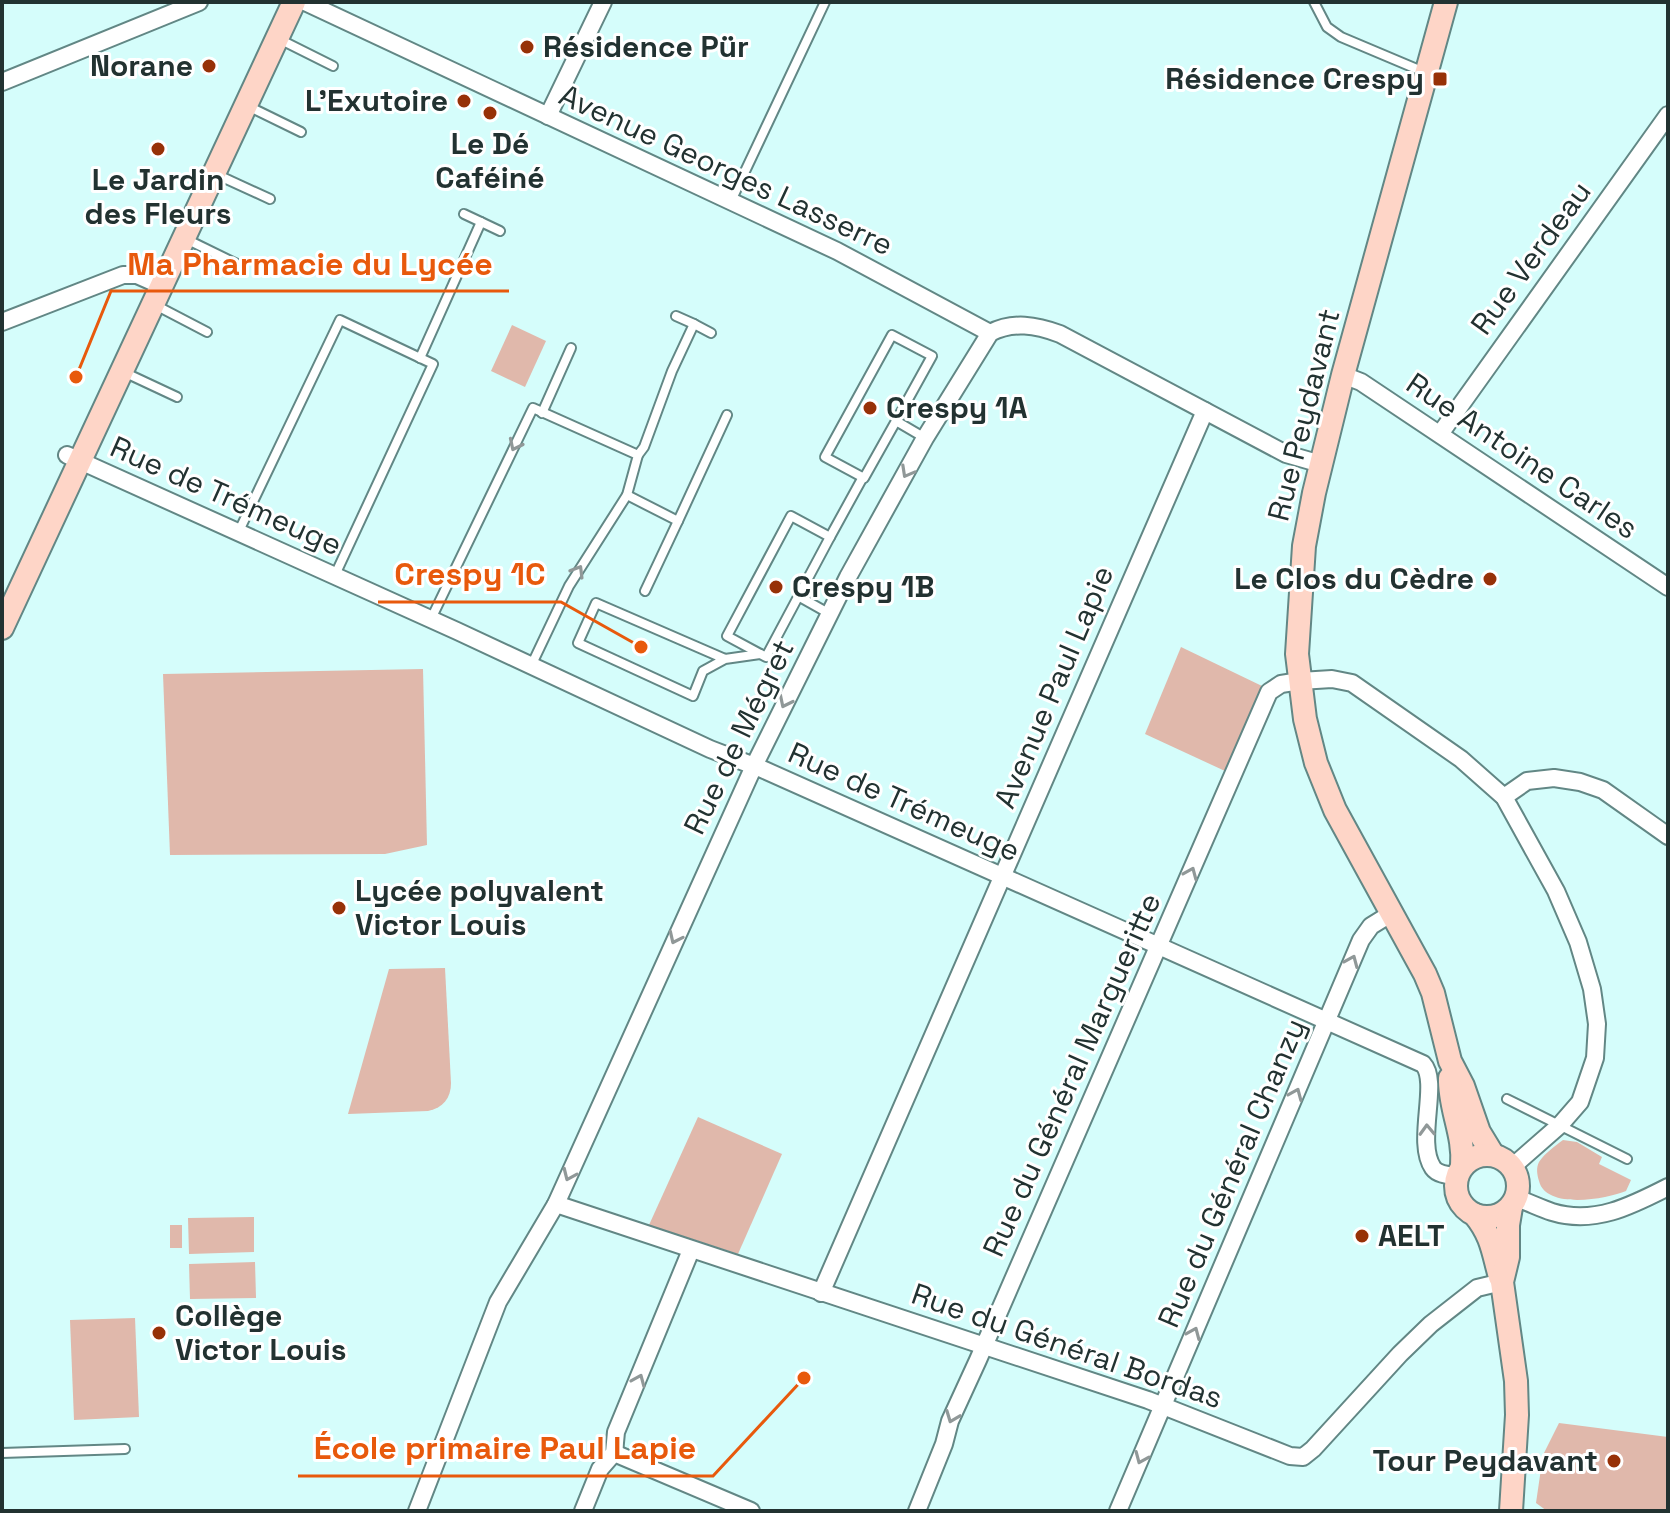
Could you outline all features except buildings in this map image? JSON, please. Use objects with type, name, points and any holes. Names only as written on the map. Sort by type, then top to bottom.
[{"type":"street","points":[[2,82],[199,2]]},
{"type":"street","points":[[157,291],[279,2]]},
{"type":"street","points":[[2,595],[157,291],[294,2]]},
{"type":"street","name":"Avenue Georges Lasserre","points":[[305,2],[837,251],[990,333]]},
{"type":"street","points":[[548,116],[603,2]]},
{"type":"street","name":"Rue Peydavant","points":[[1446,2],[1321,464],[1304,546],[1297,654],[1305,719],[1316,763],[1335,810],[1433,993],[1450,1061],[1463,1086],[1483,1141],[1503,1161]]},
{"type":"street","name":"Rue Verdeau","points":[[1440,434],[1668,115]]},
{"type":"street","points":[[2,322],[110,279],[137,275],[157,291]]},
{"type":"street","points":[[990,333],[1014,326],[1046,329],[1286,454],[1321,464]]},
{"type":"street","name":"Rue de Mégret","points":[[417,1511],[498,1302],[556,1204],[754,766],[830,614],[925,438],[990,333]]},
{"type":"street","name":"Rue Antoine Carles","points":[[1343,375],[1361,382],[1667,584]]},
{"type":"street","name":"Avenue Paul Lapie","points":[[821,1293],[1205,411]]},
{"type":"street","points":[[2,628],[73,458]]},
{"type":"street","name":"Rue de Trémeuge","points":[[73,458],[710,749],[1160,945],[1427,1067],[1430,1079],[1426,1128],[1431,1162],[1439,1173],[1459,1172]]},
{"type":"street","points":[[1300,681],[1332,679],[1352,683],[1461,759],[1504,797],[1556,891],[1578,942],[1592,989],[1597,1024],[1595,1058],[1580,1102],[1560,1125],[1503,1161]]},
{"type":"street","name":"Rue du Général Margueritte","points":[[917,1511],[950,1421],[1269,692],[1281,684],[1300,681]]},
{"type":"street","points":[[1504,797],[1527,781],[1554,778],[1580,782],[1603,790],[1668,836]]},
{"type":"street","name":"Rue du Général Chanzy","points":[[1118,1511],[1366,931],[1392,913]]},
{"type":"street","name":"Rue Peydavant","points":[[1450,1061],[1450,1089],[1464,1149],[1459,1172]]},
{"type":"street","points":[[1502,1282],[1508,1257],[1513,1202],[1519,1184],[1503,1161],[1479,1155],[1459,1172],[1456,1195],[1475,1215],[1495,1215],[1513,1202]]},
{"type":"street","points":[[1513,1202],[1562,1215],[1594,1216],[1637,1203],[1668,1187]]},
{"type":"street","name":"Rue du Général Bordas","points":[[556,1204],[1164,1405],[1290,1456],[1303,1457],[1313,1449],[1431,1324],[1477,1288],[1502,1282]]},
{"type":"street","points":[[1475,1215],[1491,1240],[1502,1282],[1516,1381],[1516,1459],[1511,1511]]},
{"type":"street","points":[[583,1511],[600,1469],[614,1453],[616,1432],[691,1250]]},
{"type":"street","points":[[614,1453],[733,1508],[751,1511]]},
{"type":"lane","points":[[731,201],[825,2]]},
{"type":"lane","points":[[1314,2],[1327,27],[1341,37],[1427,73]]},
{"type":"lane","points":[[285,42],[333,66]]},
{"type":"lane","points":[[254,109],[301,132]]},
{"type":"lane","points":[[222,177],[270,199]]},
{"type":"lane","points":[[464,214],[500,231]]},
{"type":"lane","points":[[420,358],[481,222]]},
{"type":"lane","points":[[192,242],[239,265]]},
{"type":"lane","points":[[157,291],[207,332]]},
{"type":"lane","points":[[676,316],[711,333]]},
{"type":"lane","points":[[238,533],[340,320],[433,364],[334,576]]},
{"type":"lane","points":[[531,666],[569,586],[627,495],[638,455],[694,324]]},
{"type":"lane","points":[[830,537],[791,516],[727,636],[766,657],[932,356],[892,335],[825,457],[863,477]]},
{"type":"lane","points":[[542,413],[571,348]]},
{"type":"lane","points":[[130,375],[177,397]]},
{"type":"lane","points":[[431,619],[533,408],[638,455]]},
{"type":"lane","points":[[645,591],[727,415]]},
{"type":"lane","points":[[896,421],[925,438]]},
{"type":"lane","points":[[627,495],[678,521]]},
{"type":"lane","points":[[798,596],[830,614]]},
{"type":"lane","points":[[725,659],[596,603],[578,643],[693,696],[703,671],[725,659],[760,654]]},
{"type":"lane","points":[[1507,1099],[1627,1159]]},
{"type":"lane","points":[[2,1453],[125,1449]]},
{"type":"shaded area","points":[[512,325],[546,341],[525,387],[491,371]]},
{"type":"shaded area","points":[[1181,647],[1262,686],[1225,771],[1145,734]]},
{"type":"shaded area","points":[[423,669],[427,845],[385,854],[170,855],[163,674]]},
{"type":"shaded area","points":[[445,968],[451,1083],[448,1098],[442,1105],[428,1111],[348,1114],[389,969]]},
{"type":"shaded area","points":[[698,1117],[782,1154],[738,1254],[649,1225]]},
{"type":"shaded area","points":[[1563,1140],[1577,1142],[1602,1157],[1599,1164],[1631,1180],[1626,1191],[1578,1200],[1553,1196],[1544,1190],[1538,1178],[1538,1164]]},
{"type":"shaded area","points":[[254,1217],[254,1252],[189,1254],[188,1218]]},
{"type":"shaded area","points":[[170,1225],[182,1225],[182,1248],[170,1248]]},
{"type":"shaded area","points":[[255,1262],[256,1298],[190,1299],[189,1264]]},
{"type":"shaded area","points":[[135,1318],[139,1417],[74,1420],[70,1320]]},
{"type":"shaded area","points":[[1559,1423],[1668,1437],[1668,1511],[1547,1511],[1536,1503],[1543,1455]]},
{"type":"place","name":"Résidence Pür","points":[[527,47]]},
{"type":"place","name":"Norane","points":[[209,66]]},
{"type":"place","name":"Résidence Crespy","points":[[1440,79]]},
{"type":"place","name":"L'Exutoire","points":[[464,101]]},
{"type":"place","name":"Le Dé Caféiné","points":[[490,113]]},
{"type":"place","name":"Le Jardin des Fleurs","points":[[158,149]]},
{"type":"place","name":"Ma Pharmacie du Lycée","points":[[76,377]]},
{"type":"place","name":"Crespy 1A","points":[[870,408]]},
{"type":"place","name":"Le Clos du Cèdre","points":[[1490,579]]},
{"type":"place","name":"Crespy 1B","points":[[776,587]]},
{"type":"place","name":"Crespy 1C","points":[[641,647]]},
{"type":"place","name":"Lycée polyvalent Victor Louis","points":[[339,908]]},
{"type":"place","name":"AELT","points":[[1362,1236]]},
{"type":"place","name":"Collège Victor Louis","points":[[159,1333]]},
{"type":"place","name":"École primaire Paul Lapie","points":[[804,1378]]},
{"type":"place","name":"Tour Peydavant","points":[[1614,1461]]}]
